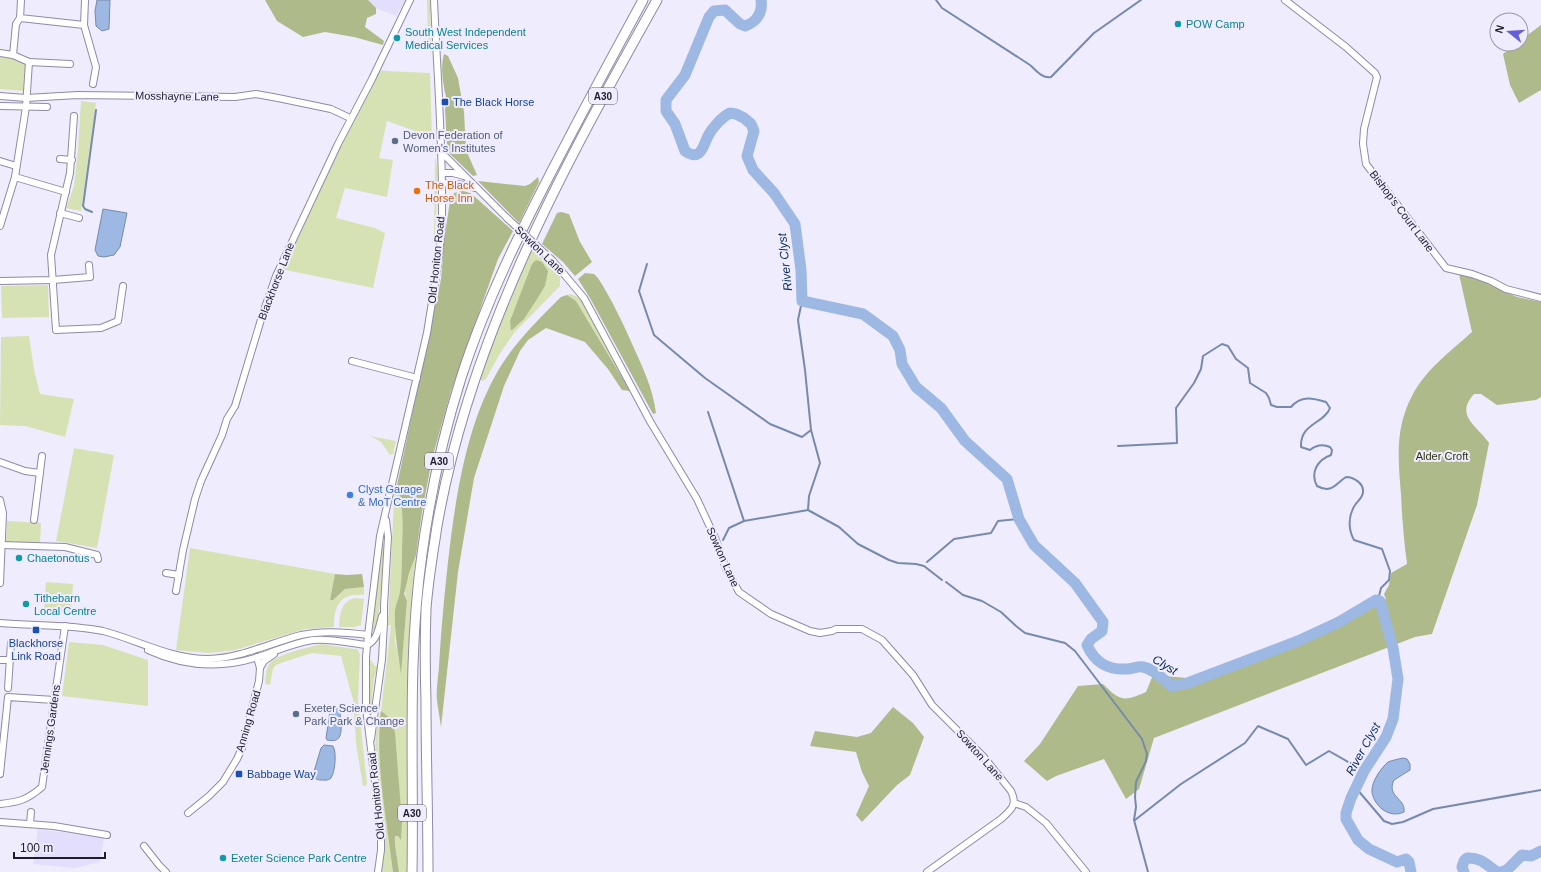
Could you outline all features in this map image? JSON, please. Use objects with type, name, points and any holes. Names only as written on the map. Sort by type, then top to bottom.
[{"type":"highway","name":"A30","points":[[412,872],[413,665],[417,600],[422,554],[437,471],[461,379],[492,295],[543,186],[643,0]]},
{"type":"highway","name":"A30","points":[[428,872],[426,616],[430,573],[446,477],[463,416],[490,334],[516,270],[610,84],[656,0]]},
{"type":"street","points":[[13,55],[16,24],[20,18],[21,0]]},
{"type":"street","points":[[84,0],[84,25],[96,67],[93,84]]},
{"type":"street","name":"Blackhorse Lane","points":[[176,592],[195,499],[201,481],[222,435],[227,419],[235,406],[274,282],[293,238],[350,118],[372,78],[410,0]]},
{"type":"street","name":"Old Honiton Road","points":[[378,872],[381,850],[381,831],[367,724],[367,645],[380,536],[417,378],[432,303],[441,234],[442,152],[434,0]]},
{"type":"street","name":"Bishop's Court Lane","points":[[1285,0],[1346,47],[1376,73],[1377,77],[1364,129],[1363,144],[1366,164],[1443,266],[1450,270],[1472,274],[1492,281],[1506,289],[1541,298]]},
{"type":"street","points":[[20,18],[84,25]]},
{"type":"street","points":[[0,53],[13,55],[29,62],[70,64]]},
{"type":"street","points":[[0,226],[15,177],[26,107],[29,62]]},
{"type":"street","name":"Mosshayne Lane","points":[[0,96],[26,98],[78,95],[235,97],[256,94],[331,109],[350,118]]},
{"type":"street","points":[[0,106],[47,108]]},
{"type":"street","points":[[74,116],[72,160],[51,255],[56,330],[101,328],[118,321],[123,286]]},
{"type":"street","name":"Sowton Lane","points":[[442,152],[476,189],[553,261],[584,298],[651,423],[697,498],[716,540],[728,574],[739,592],[771,614],[810,631],[820,633],[836,629],[862,629],[882,640],[913,675],[932,706],[983,756],[1011,792],[1014,798],[1014,803]]},
{"type":"street","points":[[60,159],[72,160]]},
{"type":"street","points":[[0,161],[16,166]]},
{"type":"street","points":[[442,173],[453,173],[464,176]]},
{"type":"street","points":[[15,177],[66,192]]},
{"type":"street","name":"Sowton Lane","points":[[442,183],[466,185],[476,189]]},
{"type":"street","points":[[60,213],[79,218]]},
{"type":"street","points":[[0,281],[53,280],[90,277],[89,265]]},
{"type":"street","points":[[352,361],[417,378]]},
{"type":"street","points":[[34,520],[42,456]]},
{"type":"street","points":[[0,462],[26,471],[40,473]]},
{"type":"street","points":[[0,500],[3,513],[0,583]]},
{"type":"street","name":"Old Honiton Road","points":[[370,743],[382,659],[388,537],[385,516]]},
{"type":"street","points":[[2,545],[65,547],[96,555],[98,559]]},
{"type":"street","points":[[166,573],[179,575]]},
{"type":"street","name":"Old Honiton Road","points":[[367,645],[374,639],[379,630],[384,606]]},
{"type":"street","points":[[0,623],[65,626],[102,631],[167,653],[194,658],[208,659],[239,655],[252,655],[257,657]]},
{"type":"street","name":"Jennings Gardens","points":[[0,804],[12,803],[30,797],[42,787],[65,626]]},
{"type":"street","points":[[239,655],[312,633],[337,632],[368,635],[374,639]]},
{"type":"street","name":"Old Honiton Road","points":[[374,639],[377,643],[382,659]]},
{"type":"street","points":[[137,643],[165,658],[193,664],[217,664],[246,660],[294,644],[314,640],[367,645]]},
{"type":"street","points":[[8,688],[11,643]]},
{"type":"street","points":[[260,668],[264,661],[272,655],[295,647],[299,643]]},
{"type":"street","points":[[257,657],[258,652],[261,649]]},
{"type":"street","name":"Anning Road","points":[[188,813],[209,796],[222,782],[237,759],[242,748],[260,681],[260,668],[257,657]]},
{"type":"street","points":[[0,660],[10,660]]},
{"type":"street","points":[[0,774],[8,697],[54,700]]},
{"type":"street","points":[[927,872],[1001,819],[1011,810],[1014,803],[1026,807],[1046,824],[1086,872]]},
{"type":"street","points":[[30,824],[32,812]]},
{"type":"street","points":[[0,822],[54,826],[107,835]]},
{"type":"street","points":[[145,848],[166,872]]},
{"type":"shaded area","points":[[368,0],[406,0],[396,16],[376,8]]},
{"type":"shaded area","points":[[38,829],[104,838],[100,862],[75,868],[33,864]]},
{"type":"green space","points":[[265,0],[368,0],[376,8],[376,14],[367,18],[365,27],[384,41],[383,45],[354,37],[325,32],[303,37],[277,21]]},
{"type":"green space","points":[[427,0],[430,0],[431,57],[428,36]]},
{"type":"green space","points":[[1541,25],[1541,90],[1519,103],[1510,85],[1503,54],[1506,52],[1529,52],[1529,34]]},
{"type":"green space","points":[[444,54],[448,56],[458,78],[464,112],[466,150],[477,175],[473,176],[450,154],[447,144],[445,109],[447,100],[442,70]]},
{"type":"green space","points":[[0,56],[13,57],[27,62],[24,91],[0,89]]},
{"type":"green space","points":[[378,70],[430,73],[432,139],[423,139],[415,131],[387,121],[379,158],[393,160],[387,197],[345,188],[336,218],[375,228],[385,233],[373,288],[281,269]]},
{"type":"green space","points":[[81,101],[96,103],[81,211],[66,208],[74,186]]},
{"type":"green space","points":[[435,158],[437,182],[434,238]]},
{"type":"green space","points":[[538,177],[539,182],[519,223],[478,181],[525,186],[530,184]]},
{"type":"green space","points":[[463,191],[470,193],[475,197],[513,231],[498,259],[451,391],[432,459],[416,555],[409,573],[404,594],[407,601],[401,674],[396,642],[395,607],[400,594],[401,586],[403,532],[402,509],[397,485],[441,279],[443,256],[432,320],[450,201],[454,193]]},
{"type":"green space","points":[[561,212],[569,214],[580,242],[592,262],[575,276],[563,262],[542,244],[557,213]]},
{"type":"green space","points":[[532,248],[560,275],[560,286],[514,333],[499,355],[486,379],[482,381],[481,374],[501,319]]},
{"type":"green space","points":[[536,260],[542,262],[548,271],[545,286],[524,319],[511,330],[510,321],[532,264]]},
{"type":"green space","points":[[585,273],[594,274],[598,278],[617,312],[647,379],[653,396],[656,413],[653,414],[590,298],[578,279]]},
{"type":"green space","name":"Alder Croft","points":[[1459,274],[1484,282],[1517,297],[1541,302],[1541,397],[1536,400],[1497,405],[1481,394],[1474,394],[1468,402],[1466,409],[1467,415],[1474,426],[1489,443],[1477,505],[1432,634],[1415,637],[1154,738],[1139,789],[1126,799],[1104,759],[1056,776],[1047,781],[1024,761],[1040,744],[1078,686],[1103,684],[1118,697],[1132,697],[1146,692],[1153,675],[1187,678],[1354,617],[1386,599],[1384,594],[1389,585],[1391,573],[1407,564],[1399,468],[1400,432],[1403,420],[1412,396],[1431,369],[1472,332]]},
{"type":"green space","points":[[48,285],[49,317],[2,318],[1,286]]},
{"type":"green space","points":[[571,294],[581,300],[630,391],[576,301],[567,295]]},
{"type":"green space","points":[[567,295],[576,301],[630,391],[622,390],[608,369],[585,342],[546,328],[528,340],[520,351],[504,386],[474,478],[458,572],[441,727],[437,692],[450,545],[459,486],[473,429],[482,403],[494,378],[508,355],[542,316],[561,297]]},
{"type":"green space","points":[[29,336],[34,369],[40,394],[74,399],[65,437],[25,426],[0,425],[1,337]]},
{"type":"green space","points":[[370,436],[396,441],[393,454],[390,455],[381,442]]},
{"type":"green space","points":[[74,448],[114,455],[97,548],[56,541]]},
{"type":"green space","points":[[397,485],[402,500],[404,518],[402,575],[400,594],[395,608],[395,641],[401,671],[407,601],[405,590],[409,572],[416,555],[410,616],[408,681],[407,872],[399,872],[395,836],[398,836],[401,839],[382,711],[378,742],[386,823],[393,872],[382,872],[384,826],[376,768],[376,738],[381,711],[391,625],[388,625],[394,499]]},
{"type":"green space","points":[[7,521],[41,523],[40,544],[6,543]]},
{"type":"green space","points":[[382,544],[385,545],[385,548],[378,624],[374,631],[372,630]]},
{"type":"green space","points":[[190,548],[335,574],[330,600],[333,600],[345,589],[364,587],[364,595],[349,596],[340,602],[335,612],[334,627],[305,629],[235,650],[209,653],[176,650]]},
{"type":"green space","points":[[335,574],[362,574],[364,587],[345,589],[333,600],[330,600]]},
{"type":"green space","points":[[46,582],[73,584],[71,613],[44,611]]},
{"type":"green space","points":[[355,598],[364,599],[361,625],[355,627],[339,627],[342,609],[346,602]]},
{"type":"green space","points":[[69,642],[103,645],[148,660],[148,706],[62,696]]},
{"type":"green space","points":[[322,644],[357,649],[360,654],[358,701],[367,784],[365,786],[363,786],[356,743],[353,700],[341,656],[312,653],[284,662],[276,665],[273,669],[270,685],[265,684],[267,668],[274,660],[294,651]]},
{"type":"green space","points":[[370,659],[375,666],[378,666],[374,678],[371,708],[370,708]]},
{"type":"green space","points":[[893,707],[913,723],[924,737],[910,775],[897,785],[862,822],[856,815],[869,786],[862,772],[856,752],[810,746],[815,731],[857,737],[871,733]]},
{"type":"green space","points":[[381,711],[391,719],[395,733],[402,822],[401,840],[398,836],[395,836],[399,872],[393,872],[380,770],[379,746]]},
{"type":"water","points":[[97,0],[110,0],[109,29],[102,31],[96,26],[95,11]]},
{"type":"water","points":[[103,209],[127,213],[120,247],[114,255],[104,257],[98,256],[95,250]]},
{"type":"water","points":[[336,707],[340,710],[340,736],[333,741],[327,740],[326,738],[330,711]]},
{"type":"water","points":[[324,745],[333,746],[335,753],[334,767],[330,779],[318,780],[313,775],[321,748]]},
{"type":"water","points":[[1403,758],[1407,759],[1410,764],[1410,770],[1394,780],[1392,790],[1402,803],[1404,812],[1393,814],[1383,810],[1379,806],[1373,797],[1372,788],[1380,771],[1388,762]]},
{"type":"waterway","name":"River Clyst","points":[[761,0],[761,9],[758,16],[753,22],[745,26],[740,24],[725,10],[714,11],[709,17],[685,75],[666,100],[666,111],[675,124],[685,151],[690,154],[698,154],[715,126],[730,113],[744,118],[751,124],[754,131],[747,156],[753,170],[774,193],[795,224],[801,270],[802,301],[863,314],[893,336],[900,350],[902,364],[916,387],[941,408],[965,441],[1007,479],[1019,519],[1034,545],[1075,583],[1103,622],[1102,631],[1091,639],[1087,645],[1098,661],[1108,667],[1120,669],[1139,667],[1147,668],[1162,677],[1171,686],[1185,684],[1298,641],[1339,622],[1376,600],[1380,601],[1393,648],[1398,679],[1393,719],[1386,737],[1364,771],[1351,798],[1346,813],[1346,819],[1358,840],[1369,849],[1397,862],[1406,859],[1409,862],[1411,872]]},
{"type":"waterway","points":[[936,0],[942,8],[1030,65],[1045,77],[1051,77],[1094,33],[1141,0]]},
{"type":"waterway","points":[[92,212],[85,209],[83,206],[96,110]]},
{"type":"waterway","points":[[647,264],[639,291],[654,335],[705,378],[770,424],[802,437],[811,430]]},
{"type":"waterway","points":[[802,301],[798,320],[811,430],[820,463],[809,496],[808,510],[839,527],[858,544],[889,560],[898,563],[924,566],[942,580]]},
{"type":"waterway","points":[[1118,446],[1177,443],[1176,408],[1194,383],[1201,369],[1203,356],[1222,344],[1228,346],[1236,359],[1248,368],[1250,383],[1266,393],[1271,405],[1277,407],[1291,407],[1295,403],[1307,398],[1326,402],[1330,408],[1323,417],[1308,428],[1304,433],[1301,447],[1310,450],[1317,446],[1325,446],[1330,447],[1332,450],[1331,455],[1322,460],[1316,468],[1314,476],[1317,486],[1330,489],[1346,477],[1355,479],[1362,486],[1363,494],[1355,505],[1351,514],[1350,527],[1354,540],[1382,549],[1390,571],[1389,580],[1381,588],[1378,600]]},
{"type":"waterway","points":[[708,412],[744,521]]},
{"type":"waterway","points":[[723,540],[729,528],[744,521],[808,510]]},
{"type":"waterway","points":[[927,562],[954,539],[991,533],[998,521],[1019,519]]},
{"type":"waterway","points":[[946,582],[963,595],[982,601],[1001,612],[1025,633],[1065,643],[1075,651],[1142,739],[1147,754],[1146,761],[1136,782],[1136,807],[1134,820],[1148,872]]},
{"type":"waterway","points":[[1135,820],[1181,784],[1245,743],[1258,726],[1288,739],[1306,765],[1329,751],[1364,771]]},
{"type":"waterway","points":[[1356,788],[1384,821],[1392,824],[1403,822],[1433,809],[1541,790]]},
{"type":"waterway","name":"River Clyst","points":[[1501,872],[1507,870],[1522,855],[1531,856],[1541,851]]},
{"type":"waterway","name":"River Clyst","points":[[1464,872],[1462,867],[1467,858],[1480,860],[1497,872]]},
{"type":"place","name":"POW Camp","points":[[1178,24]]},
{"type":"place","name":"South West Independent Medical Services","points":[[397,38]]},
{"type":"place","name":"The Black Horse","points":[[445,102]]},
{"type":"place","name":"Devon Federation of Women's Institutes","points":[[395,141]]},
{"type":"place","name":"The Black Horse Inn","points":[[417,191]]},
{"type":"place","name":"Clyst Garage & MoT Centre","points":[[350,495]]},
{"type":"place","name":"Chaetonotus","points":[[19,558]]},
{"type":"place","name":"Tithebarn Local Centre","points":[[26,604]]},
{"type":"place","name":"Blackhorse Link Road","points":[[36,630]]},
{"type":"place","name":"Exeter Science Park Park & Change","points":[[296,714]]},
{"type":"place","name":"Babbage Way","points":[[239,774]]},
{"type":"place","name":"Exeter Science Park Centre","points":[[223,858]]},
{"type":"water label","name":"Clyst","points":[[1165,665]]}]
